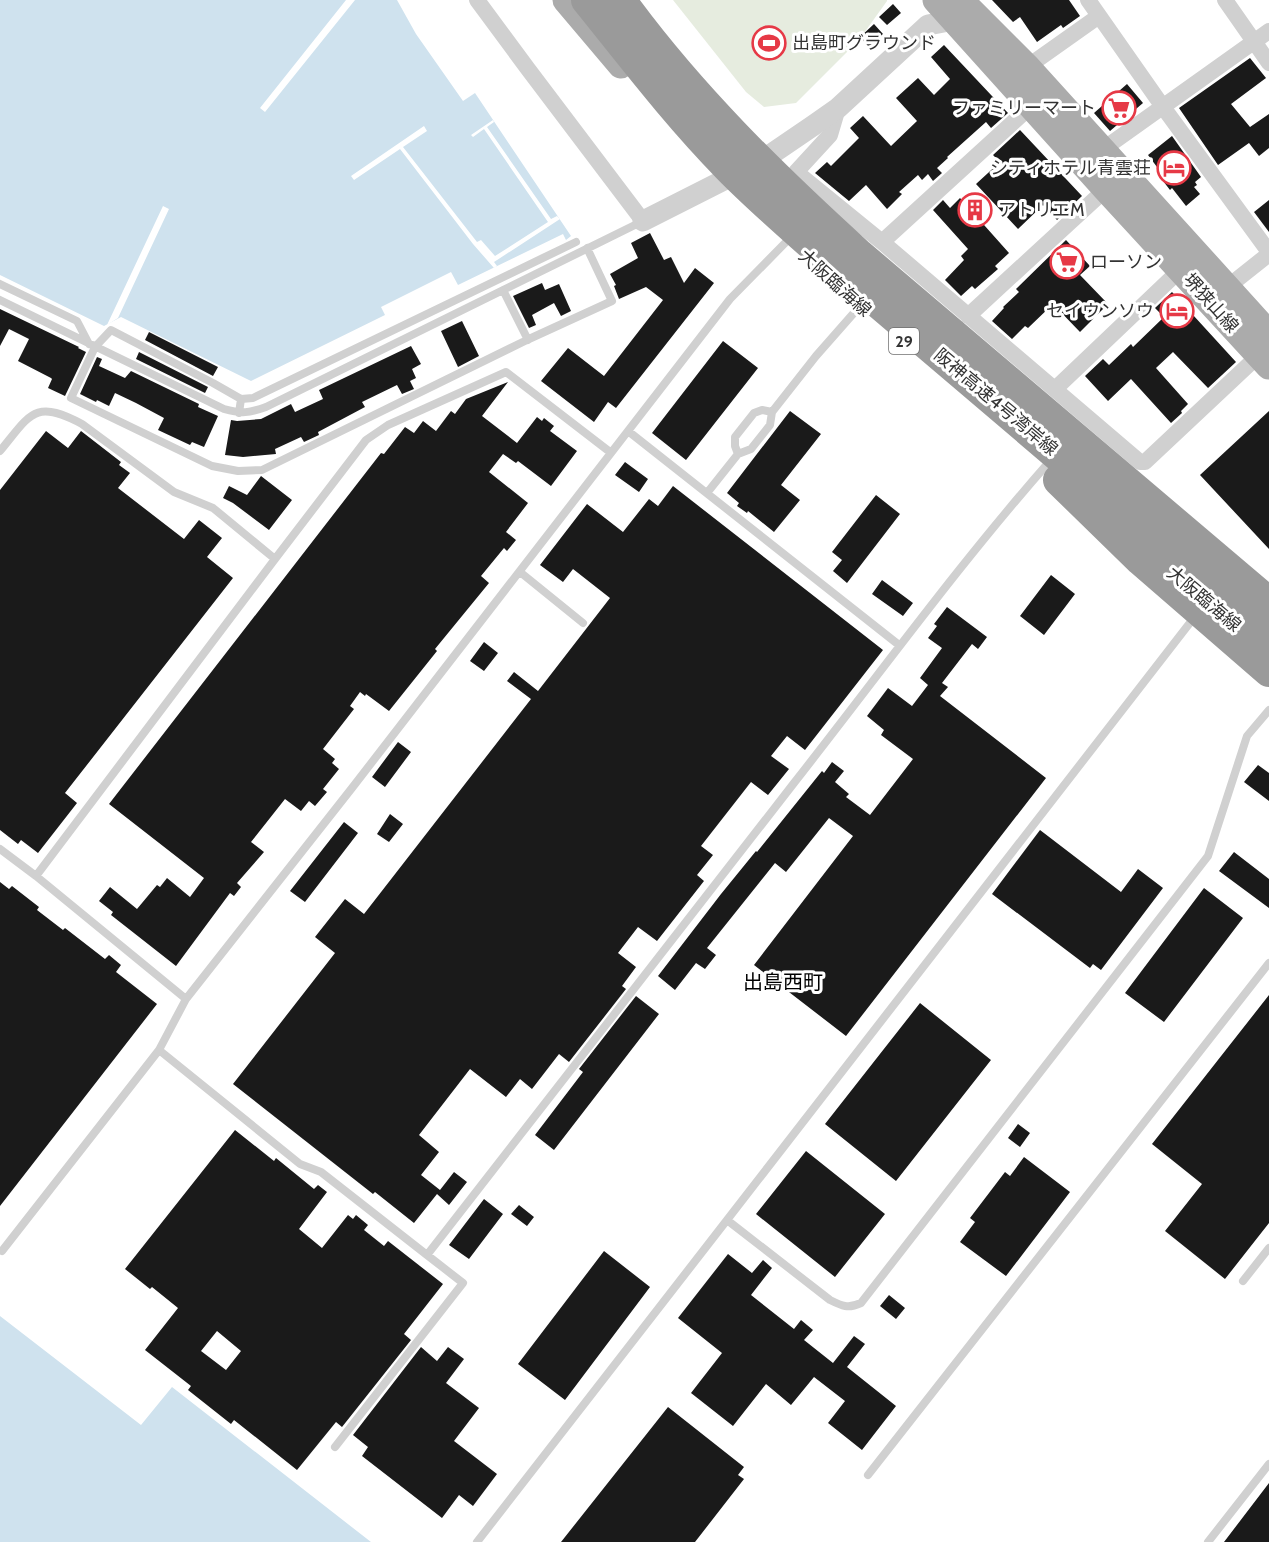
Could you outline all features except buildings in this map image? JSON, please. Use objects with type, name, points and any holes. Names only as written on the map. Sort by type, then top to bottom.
[{"type":"highway","name":"阪神高速4号湾岸線","points":[[587,0],[674,108],[729,168],[839,269],[1269,635]]},
{"type":"highway","name":"阪神高速4号湾岸線","points":[[620,0],[643,32],[696,95],[799,200],[859,255],[1269,603]]},
{"type":"highway","points":[[839,269],[864,297],[1142,560],[1269,671]]},
{"type":"main road","name":"大阪臨海線","points":[[566,0],[666,118],[724,180],[788,240],[860,306],[1022,436],[1144,549],[1269,655]]},
{"type":"main road","points":[[638,0],[701,82],[770,155],[820,203],[891,266],[1269,586]]},
{"type":"main road","name":"堺狭山線","points":[[936,0],[965,7],[1026,67],[1102,150],[1266,352]]},
{"type":"main road","name":"堺狭山線","points":[[965,7],[1031,106],[1180,270],[1218,295]]},
{"type":"street","points":[[477,0],[643,221],[770,155],[814,126],[838,108],[928,25],[965,7]]},
{"type":"street","points":[[1088,0],[1162,107],[1269,253],[1218,295]]},
{"type":"street","points":[[1225,0],[1269,63]]},
{"type":"street","points":[[1026,67],[1099,16]]},
{"type":"street","points":[[1102,150],[1269,31]]},
{"type":"street","points":[[882,242],[1031,106]]},
{"type":"street","points":[[838,108],[830,135],[796,172],[882,242],[1140,462],[1145,462],[1266,352]]},
{"type":"street","points":[[968,316],[1106,189]]},
{"type":"street","points":[[1055,389],[1180,270]]},
{"type":"lane","points":[[0,300],[224,409],[239,413],[251,412],[266,407],[643,221]]},
{"type":"lane","points":[[2,1251],[159,1050],[186,999],[520,572],[610,452],[730,299],[788,240]]},
{"type":"lane","points":[[576,242],[253,398],[241,399],[111,330],[92,346],[71,398],[212,466],[232,471],[262,470],[612,301],[587,249]]},
{"type":"lane","points":[[0,284],[76,321],[92,346]]},
{"type":"lane","points":[[503,290],[528,340]]},
{"type":"lane","points":[[707,494],[738,454],[751,450],[770,425],[772,412],[816,356],[860,306]]},
{"type":"lane","points":[[36,876],[366,440],[388,425],[506,372],[610,452]]},
{"type":"lane","points":[[239,413],[241,399]]},
{"type":"lane","points":[[738,454],[735,437],[754,413],[762,410],[772,412]]},
{"type":"lane","points":[[0,451],[28,418],[38,412],[49,411],[66,415],[82,424],[174,492],[213,508],[275,559]]},
{"type":"lane","points":[[628,431],[899,645]]},
{"type":"lane","points":[[427,1255],[899,645],[1004,513],[1050,461]]},
{"type":"lane","points":[[520,572],[583,623]]},
{"type":"lane","points":[[477,1542],[1206,601]]},
{"type":"lane","points":[[727,1220],[830,1300],[841,1306],[852,1307],[861,1303],[1208,856],[1247,736],[1269,710]]},
{"type":"lane","points":[[0,849],[186,999]]},
{"type":"lane","points":[[868,1475],[1269,963]]},
{"type":"lane","points":[[159,1050],[300,1164],[321,1172],[463,1283],[335,1447]]},
{"type":"lane","points":[[1243,1281],[1269,1248]]},
{"type":"lane","points":[[1209,1542],[1269,1464]]},
{"type":"shaded area","points":[[673,0],[887,1],[859,40],[796,103],[764,107],[746,92]]},
{"type":"water","points":[[0,0],[397,0],[416,34],[463,101],[475,93],[571,236],[566,240],[563,234],[458,285],[451,272],[381,307],[385,315],[251,381],[121,317],[104,326],[0,275]]},
{"type":"water","points":[[0,1316],[141,1425],[172,1387],[371,1542],[0,1542]]},
{"type":"pier","points":[[346,0],[355,0],[265,112],[260,108]]},
{"type":"pier","points":[[493,120],[494,122],[487,127],[551,219],[557,216],[560,219],[494,262],[497,266],[494,268],[400,149],[354,180],[351,176],[424,126],[427,131],[403,147],[477,242],[481,240],[495,256],[548,222],[484,129],[473,137],[471,135]]},
{"type":"pier","points":[[163,206],[169,209],[118,318],[107,325]]},
{"type":"place","name":"出島町グラウンド","points":[[769,43]]},
{"type":"place","name":"ファミリーマート","points":[[1119,108]]},
{"type":"place","name":"シティホテル青雲荘","points":[[1174,168]]},
{"type":"place","name":"アトリエM","points":[[975,210]]},
{"type":"place","name":"ローソン","points":[[1067,262]]},
{"type":"place","name":"セイウンソウ","points":[[1177,311]]},
{"type":"district","name":"出島西町","points":[[783,982]]}]
